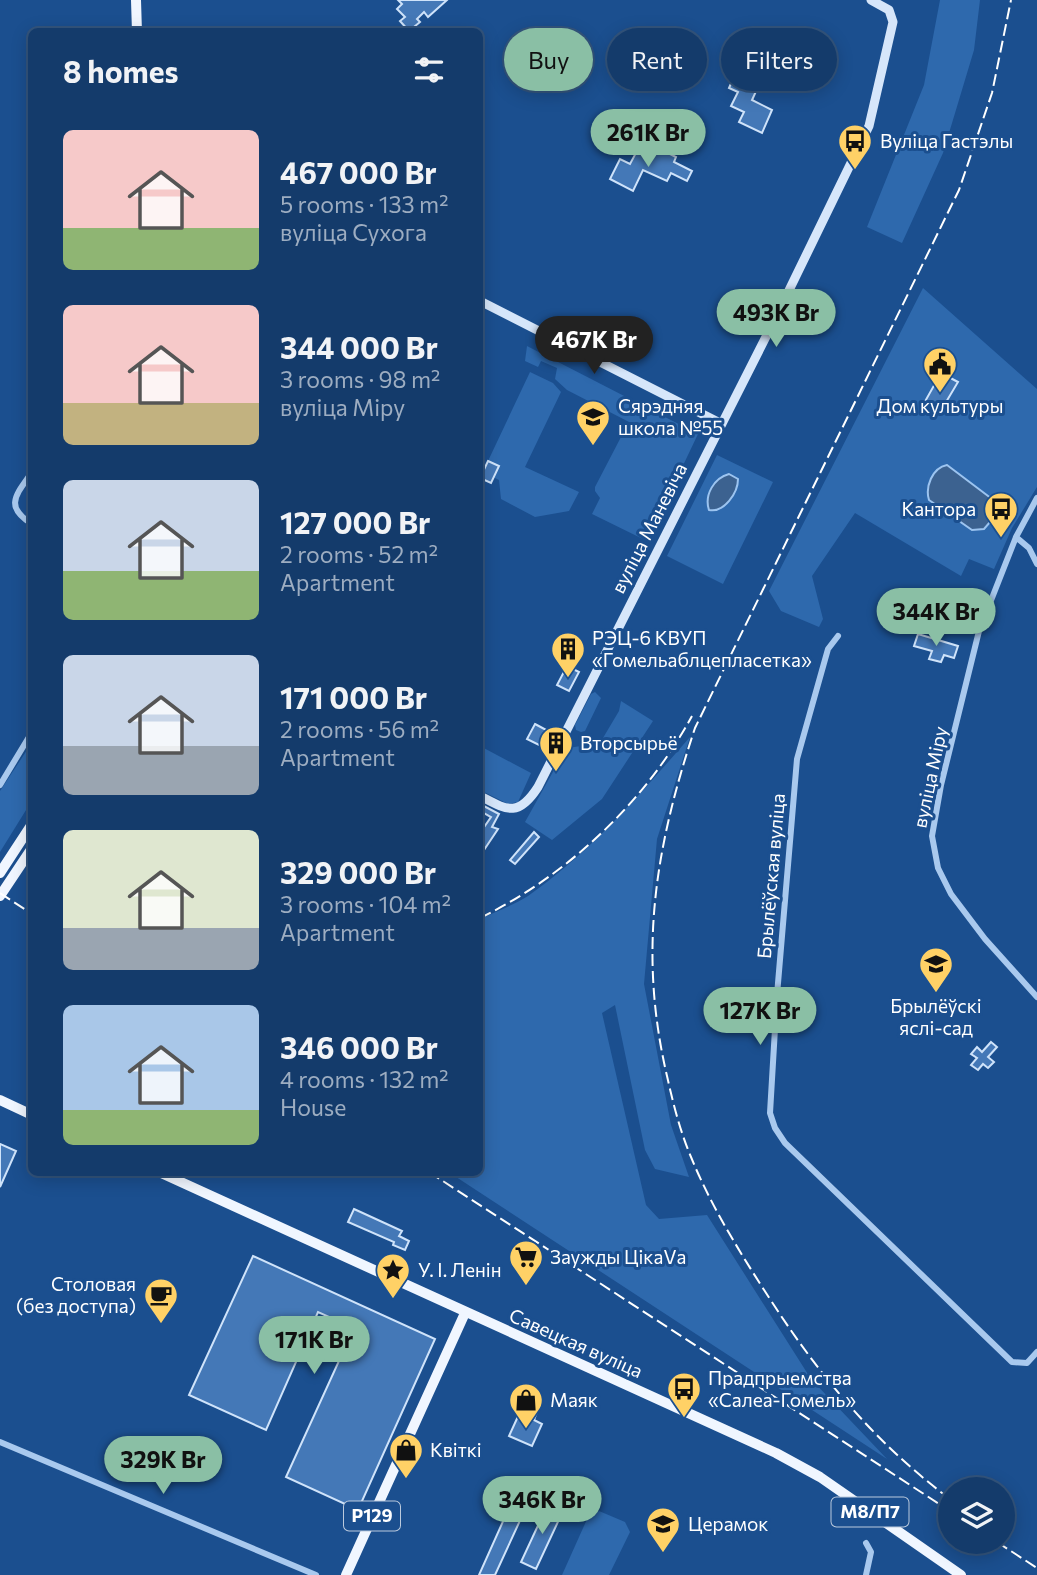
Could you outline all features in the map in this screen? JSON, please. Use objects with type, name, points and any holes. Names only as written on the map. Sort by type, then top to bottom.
[{"type":"main road","points":[[136,0],[137,28]]},
{"type":"main road","points":[[0,873],[28,830]]},
{"type":"main road","points":[[0,896],[28,854]]},
{"type":"main road","points":[[0,1100],[28,1113]]},
{"type":"main road","name":"Савецкая вуліца","points":[[168,1176],[788,1459],[820,1477],[961,1575]]},
{"type":"main road","name":"Р129","points":[[346,1575],[465,1313]]},
{"type":"street","name":"вуліца Маневіча","points":[[483,798],[512,810],[526,804],[538,787],[872,120],[892,28],[889,10],[871,0]]},
{"type":"street","points":[[483,303],[722,424]]},
{"type":"street","points":[[28,478],[15,498],[14,506],[18,514],[28,521]]},
{"type":"street","name":"вуліца Міру","points":[[1037,498],[1016,537],[971,656],[939,793],[932,836],[938,868],[951,894],[985,940],[1037,997]]},
{"type":"street","points":[[1016,537],[1029,548],[1037,564]]},
{"type":"street","name":"Брылёўская вуліца","points":[[838,636],[828,649],[797,759],[776,1009],[771,1119],[785,1143],[1012,1362],[1027,1363],[1037,1352]]},
{"type":"street","points":[[0,785],[28,739]]},
{"type":"street","points":[[0,1442],[316,1575]]},
{"type":"street","points":[[866,1543],[871,1552],[866,1575]]},
{"type":"shaded area","points":[[940,0],[980,0],[974,50],[943,153],[902,243],[867,227],[924,85]]},
{"type":"shaded area","points":[[923,288],[1037,389],[1037,487],[1012,528],[994,569],[969,559],[961,576],[855,513],[812,576],[823,619],[819,627],[781,611],[769,591]]},
{"type":"shaded area","points":[[527,346],[698,434],[647,541],[592,514],[600,498],[595,487],[631,423],[567,390],[555,379],[557,368],[541,361],[538,367],[525,361]]},
{"type":"shaded area","points":[[530,372],[553,383],[561,392],[525,467],[579,492],[569,511],[535,517],[501,499],[499,480],[493,477],[488,461]]},
{"type":"shaded area","points":[[717,455],[773,482],[723,584],[667,556]]},
{"type":"shaded area","points":[[947,465],[996,502],[997,514],[984,529],[972,530],[929,500],[931,479],[937,470]]},
{"type":"shaded area","points":[[729,474],[738,479],[733,496],[720,508],[709,510],[709,493],[719,479]]},
{"type":"shaded area","points":[[595,692],[601,698],[585,731],[576,730],[575,725],[591,694]]},
{"type":"shaded area","points":[[621,701],[653,721],[602,799],[552,840],[525,822],[564,752],[568,748],[600,743],[619,711]]},
{"type":"shaded area","points":[[690,737],[657,839],[644,984],[671,1125],[689,1177],[655,1169],[645,1150],[615,1005],[602,1013],[646,1205],[659,1219],[707,1215],[811,1379],[887,1459],[455,1176],[483,1176],[483,918],[528,896],[551,879],[594,841]]},
{"type":"shaded area","points":[[483,748],[531,773],[518,802],[508,804],[483,792]]},
{"type":"shaded area","points":[[28,749],[28,807],[0,852],[0,791]]},
{"type":"shaded area","points":[[599,1511],[625,1522],[630,1532],[609,1575],[562,1575],[588,1517]]},
{"type":"building","points":[[398,0],[447,0],[428,17],[424,12],[417,19],[420,22],[413,28],[406,28],[400,21],[405,17],[397,9],[402,4]]},
{"type":"building","points":[[736,91],[756,91],[752,100],[772,110],[762,133],[739,122],[744,112],[731,106],[738,92]]},
{"type":"building","points":[[656,147],[676,157],[674,162],[692,171],[687,181],[671,173],[667,181],[643,170],[633,191],[610,179],[620,159],[630,164],[637,151],[650,158]]},
{"type":"building","name":"Дом культуры","points":[[941,373],[958,382],[939,414],[923,405]]},
{"type":"building","points":[[488,461],[499,466],[491,483],[483,479]]},
{"type":"building","points":[[918,634],[958,646],[954,658],[944,655],[941,662],[929,659],[932,651],[914,646]]},
{"type":"building","name":"РЭЦ-6 КВУП «Гомельаблцепласетка»","points":[[567,666],[579,672],[569,691],[557,685]]},
{"type":"building","points":[[535,724],[550,732],[543,747],[527,739]]},
{"type":"building","points":[[483,806],[499,814],[492,827],[498,829],[483,852],[483,829],[491,817],[483,813]]},
{"type":"building","points":[[534,832],[539,837],[515,864],[510,860]]},
{"type":"building","points":[[991,1042],[997,1047],[988,1057],[994,1062],[988,1068],[983,1064],[978,1070],[971,1065],[977,1058],[971,1054],[977,1047],[982,1052]]},
{"type":"building","points":[[0,1144],[16,1151],[0,1187]]},
{"type":"building","points":[[354,1209],[402,1231],[399,1236],[409,1241],[405,1250],[393,1245],[394,1242],[348,1222]]},
{"type":"building","points":[[253,1256],[435,1339],[358,1510],[286,1477],[354,1328],[318,1312],[266,1430],[189,1395]]},
{"type":"building","name":"Маяк","points":[[530,1409],[537,1412],[534,1420],[542,1424],[532,1446],[509,1436],[520,1412],[528,1415]]},
{"type":"building","points":[[548,1504],[563,1511],[536,1569],[521,1562]]},
{"type":"building","points":[[509,1508],[523,1514],[495,1575],[479,1575]]},
{"type":"railway","points":[[938,1489],[873,1431],[807,1353],[736,1245],[699,1175],[680,1127],[658,1030],[654,986],[655,901],[670,816],[695,728],[959,190],[992,93],[1011,0]]},
{"type":"railway","points":[[483,916],[544,880],[601,833],[651,778],[692,716]]},
{"type":"railway","points":[[0,893],[28,911]]},
{"type":"railway","points":[[435,1176],[938,1503]]},
{"type":"railway","points":[[1015,1554],[1037,1568]]},
{"type":"place","name":"Вуліца Гастэлы","points":[[855,171]]},
{"type":"place","name":"Дом культуры","points":[[940,394]]},
{"type":"place","name":"Сярэдняя школа №55","points":[[593,447]]},
{"type":"place","name":"Кантора","points":[[1001,539]]},
{"type":"place","name":"РЭЦ-6 КВУП «Гомельаблцепласетка»","points":[[568,679]]},
{"type":"place","name":"Вторсырьё","points":[[556,773]]},
{"type":"place","name":"Брылёўскі яслі-сад","points":[[936,994]]},
{"type":"place","name":"Заужды ЦікаVа","points":[[526,1287]]},
{"type":"place","name":"У. І. Ленін","points":[[393,1300]]},
{"type":"place","name":"Столовая (без доступа)","points":[[161,1325]]},
{"type":"place","name":"Прадпрыемства «Салеа-Гомель»","points":[[684,1419]]},
{"type":"place","name":"Маяк","points":[[526,1430]]},
{"type":"place","name":"Квіткі","points":[[406,1480]]},
{"type":"place","name":"Церамок","points":[[663,1554]]}]
